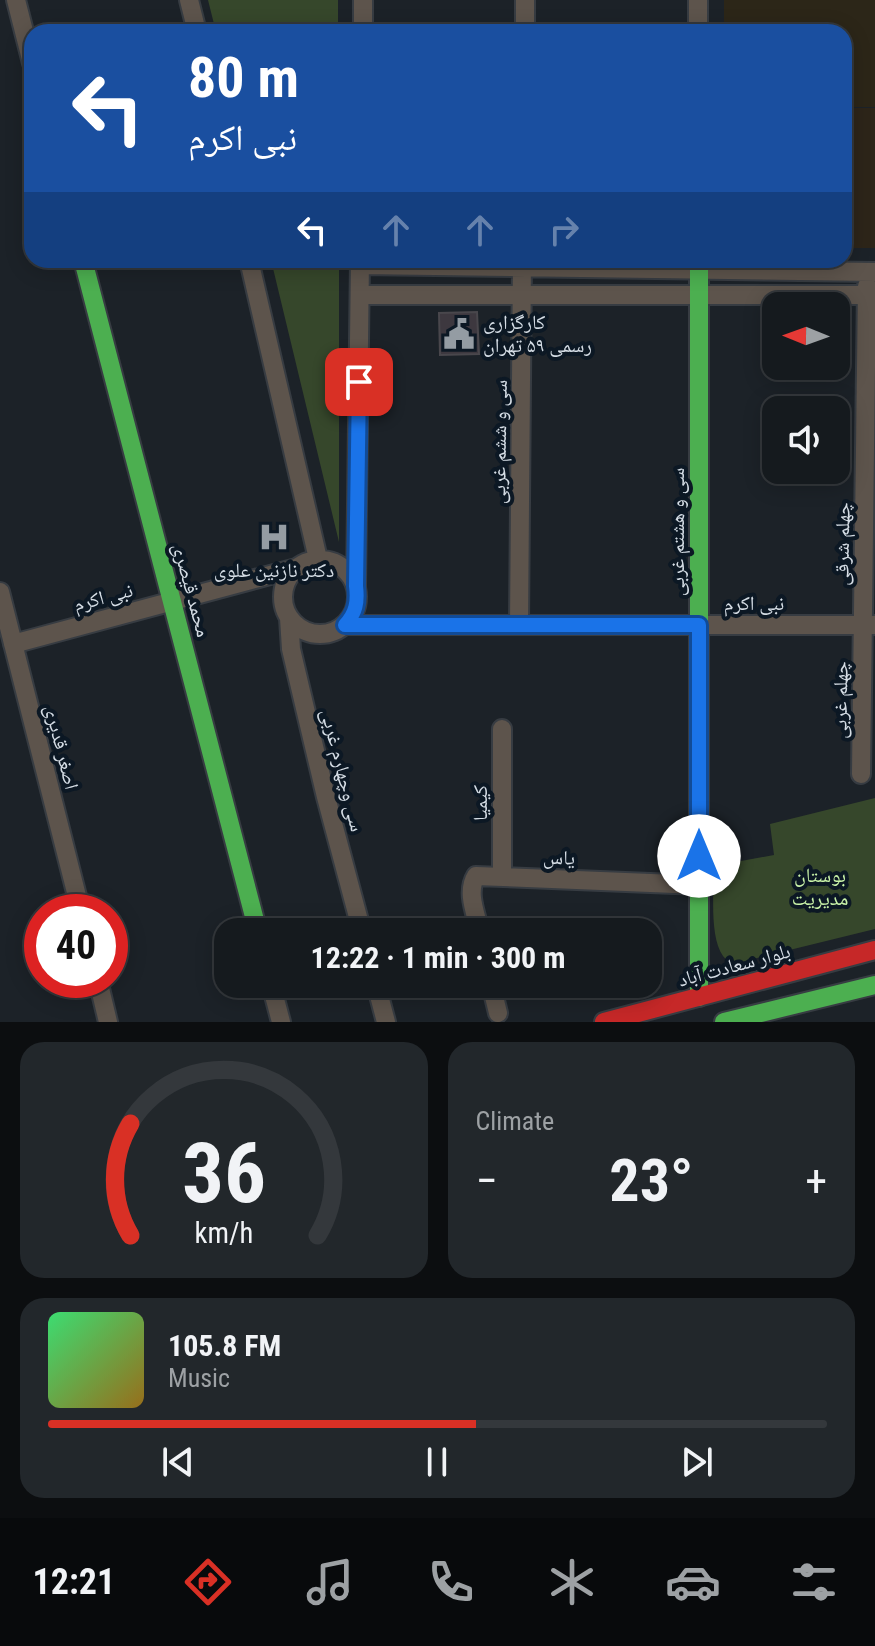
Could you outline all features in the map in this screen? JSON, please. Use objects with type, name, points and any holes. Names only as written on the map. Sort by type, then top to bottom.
[{"type":"street","points":[[16,0],[24,32]]},
{"type":"street","points":[[189,0],[195,24]]},
{"type":"street","points":[[363,0],[363,24]]},
{"type":"street","points":[[525,0],[525,24]]},
{"type":"street","points":[[698,0],[698,24]]},
{"type":"street","name":"محمد قیصری","points":[[85,268],[254,918]]},
{"type":"street","points":[[251,268],[318,559]]},
{"type":"street","points":[[356,586],[342,566],[318,559],[307,562],[289,576],[284,587],[284,608],[297,627],[307,632],[330,633],[345,625],[355,611],[358,599],[360,268]]},
{"type":"street","name":"سی و ششم غربی","points":[[519,625],[522,268]]},
{"type":"street","name":"سی و هشتم غربی","points":[[699,268],[699,997]]},
{"type":"street","points":[[773,268],[871,272]]},
{"type":"street","name":"چهلم شرقی","points":[[869,625],[871,272]]},
{"type":"street","points":[[360,295],[871,295]]},
{"type":"street","name":"نبی اکرم","points":[[13,644],[296,568]]},
{"type":"street","name":"اصغر قدیری","points":[[0,592],[76,894]]},
{"type":"street","name":"سی وچهارم غربی","points":[[289,618],[291,649],[358,918]]},
{"type":"street","name":"نبی اکرم","points":[[345,625],[869,625]]},
{"type":"street","name":"چهلم غربی","points":[[861,774],[869,625]]},
{"type":"street","name":"کیمیا","points":[[502,729],[502,877]]},
{"type":"street","name":"یاس","points":[[477,918],[471,892],[471,883],[476,876],[700,885]]},
{"type":"street","name":"بلوار سعادت آباد","points":[[604,1022],[875,950]]},
{"type":"street","points":[[724,1022],[778,1015],[875,985]]},
{"type":"street","points":[[102,998],[108,1022]]},
{"type":"street","points":[[275,998],[281,1022]]},
{"type":"street","points":[[380,998],[386,1022]]},
{"type":"street","points":[[494,998],[498,1013]]},
{"type":"shaded area","points":[[724,0],[875,0],[875,107],[852,107],[852,24],[724,24]]},
{"type":"shaded area","points":[[852,108],[875,108],[875,248],[852,248]]},
{"type":"green space","points":[[208,0],[338,0],[338,24],[214,24]]},
{"type":"green space","points":[[273,268],[339,268],[339,542]]},
{"type":"green space","name":"بوستان مدیریت","points":[[875,798],[875,929],[733,964],[725,958],[714,925],[714,866],[774,855],[770,824]]},
{"type":"building","name":"کارگزاری رسمی ۵۹ تهران","points":[[477,312],[479,354],[440,355],[439,313]]},
{"type":"traffic: fast","points":[[85,268],[254,918]]},
{"type":"traffic: fast","points":[[699,268],[699,997]]},
{"type":"traffic: fast","points":[[724,1022],[875,985]]},
{"type":"traffic: jam","points":[[604,1022],[875,950]]},
{"type":"place","name":"کارگزاری رسمی ۵۹ تهران","points":[[459,334]]},
{"type":"place","name":"دکتر نازنین علوی","points":[[274,537]]},
{"type":"route","points":[[359,382],[358,599],[355,611],[345,625],[699,625],[699,856]]}]
